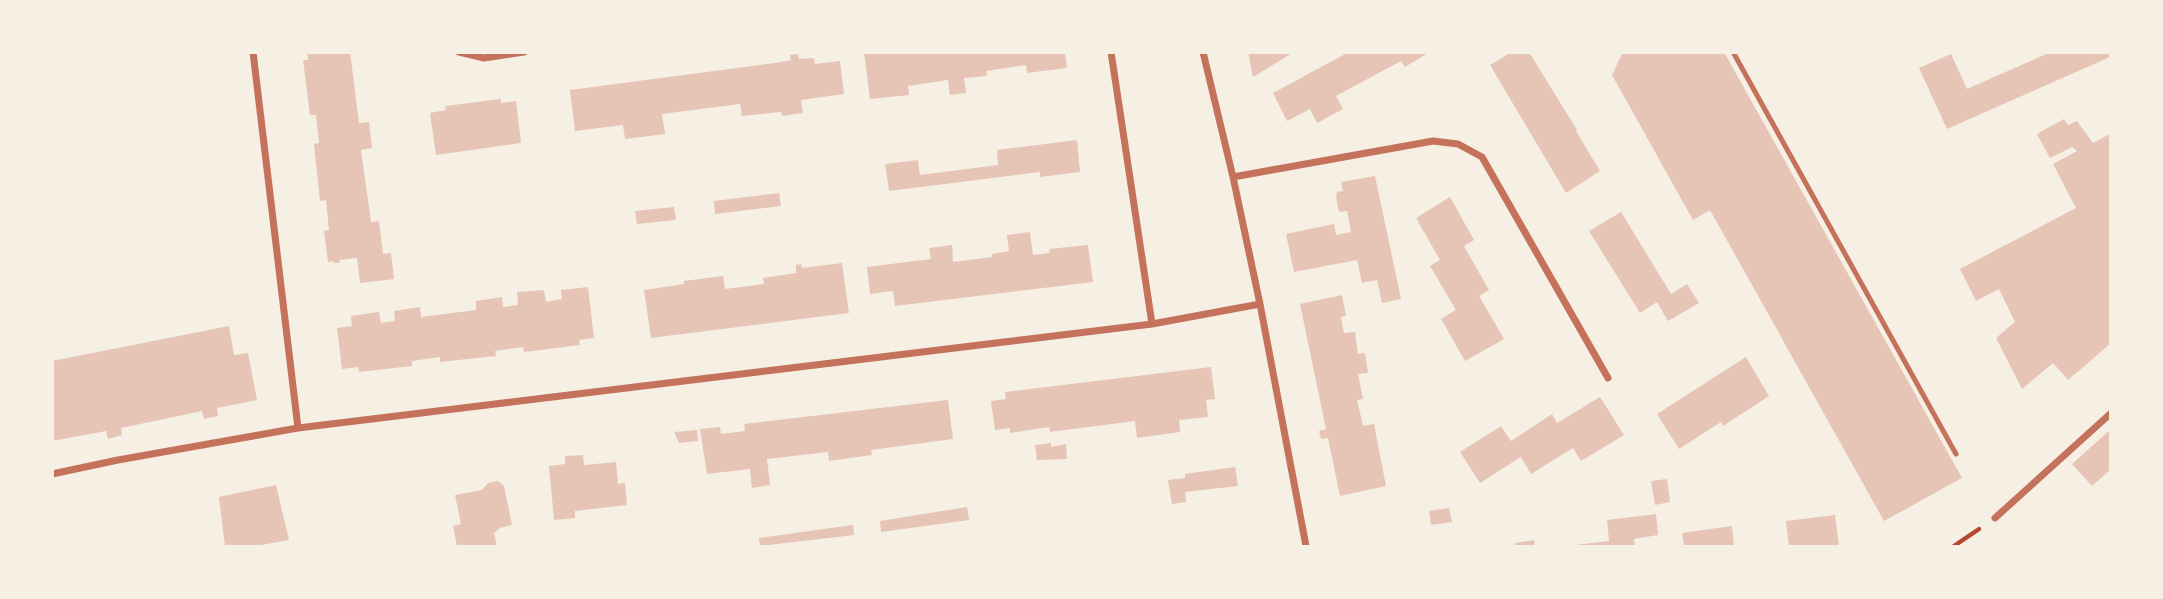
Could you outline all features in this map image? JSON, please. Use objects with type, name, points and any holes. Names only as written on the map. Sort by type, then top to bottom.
[{"type":"street","points":[[253,52],[298,428]]},
{"type":"street","points":[[459,52],[484,58],[524,52]]},
{"type":"street","points":[[1111,52],[1152,324]]},
{"type":"street","points":[[1203,52],[1260,304],[1306,547]]},
{"type":"street","points":[[1233,177],[1433,141],[1458,144],[1482,157],[1608,378]]},
{"type":"street","points":[[52,474],[298,428],[1152,324],[1260,304]]},
{"type":"street","points":[[1995,518],[2110,414]]},
{"type":"lane","points":[[1733,52],[1956,454]]},
{"type":"path","points":[[1955,547],[1995,518]]},
{"type":"building","points":[[307,52],[350,52],[359,123],[369,122],[372,148],[361,150],[371,222],[379,221],[383,254],[391,253],[394,279],[360,283],[357,258],[339,260],[340,263],[328,262],[324,231],[329,230],[326,200],[320,201],[314,144],[319,143],[316,115],[310,115],[303,60],[308,60]]},
{"type":"building","points":[[864,52],[1065,52],[1067,68],[1027,73],[1026,65],[986,71],[987,76],[964,78],[966,93],[950,95],[948,80],[908,86],[909,95],[870,99]]},
{"type":"building","points":[[1248,52],[1294,52],[1253,77]]},
{"type":"building","points":[[1349,52],[1430,52],[1405,67],[1401,61],[1336,96],[1343,109],[1317,123],[1310,109],[1287,121],[1273,93]]},
{"type":"building","points":[[1512,52],[1529,52],[1600,171],[1566,193],[1490,65]]},
{"type":"building","points":[[1623,52],[1724,52],[1962,478],[1884,521],[1710,210],[1693,220],[1612,75]]},
{"type":"building","points":[[2051,52],[2110,52],[2110,57],[1947,129],[1919,68],[1951,54],[1967,89]]},
{"type":"building","points":[[798,54],[799,59],[814,58],[815,64],[840,61],[844,94],[801,100],[803,113],[782,116],[781,112],[742,116],[740,104],[662,114],[665,134],[625,139],[623,125],[575,131],[570,90],[775,63],[791,60],[790,55]]},
{"type":"building","points":[[501,99],[501,103],[516,101],[521,143],[436,155],[430,113],[446,110],[445,106]]},
{"type":"building","points":[[2064,119],[2068,125],[2077,121],[2093,143],[2110,134],[2110,344],[2068,380],[2053,363],[2022,389],[1996,338],[2015,322],[1999,289],[1976,301],[1960,269],[2076,208],[2053,164],[2077,151],[2072,147],[2050,158],[2037,134]]},
{"type":"building","points":[[1077,140],[1080,172],[1040,177],[1040,172],[889,191],[885,164],[918,160],[920,175],[998,165],[997,150]]},
{"type":"building","points":[[1375,176],[1401,299],[1382,303],[1377,280],[1362,283],[1357,260],[1294,272],[1286,234],[1334,224],[1336,235],[1351,232],[1347,211],[1339,212],[1336,197],[1337,192],[1343,191],[1341,182]]},
{"type":"building","points":[[779,193],[781,206],[715,214],[714,201]]},
{"type":"building","points":[[1450,197],[1474,240],[1464,246],[1489,290],[1479,296],[1504,339],[1465,361],[1441,319],[1456,310],[1430,266],[1440,260],[1416,218]]},
{"type":"building","points":[[674,207],[676,220],[637,224],[635,211]]},
{"type":"building","points":[[1621,212],[1671,294],[1687,284],[1699,303],[1668,321],[1657,302],[1640,313],[1589,231]]},
{"type":"building","points":[[1030,232],[1033,255],[1050,253],[1049,249],[1088,245],[1093,282],[895,306],[893,291],[870,294],[867,267],[931,259],[929,248],[952,245],[953,262],[992,257],[992,254],[1009,251],[1007,235]]},
{"type":"building","points":[[842,263],[849,313],[651,338],[644,290],[723,276],[725,289],[764,284],[763,278],[796,273],[796,265],[801,264],[802,268]]},
{"type":"building","points":[[588,287],[594,338],[579,340],[580,345],[524,352],[523,347],[495,351],[496,356],[440,362],[440,357],[412,361],[412,366],[359,372],[358,367],[342,369],[337,328],[352,326],[351,316],[379,312],[381,323],[395,321],[394,311],[420,307],[421,317],[476,310],[476,301],[502,297],[503,307],[518,305],[517,292],[544,290],[546,302],[562,299],[561,290]]},
{"type":"building","points":[[1342,295],[1346,316],[1341,317],[1344,333],[1355,332],[1358,354],[1365,353],[1368,373],[1358,374],[1363,399],[1357,400],[1363,426],[1374,424],[1386,486],[1340,496],[1328,438],[1321,439],[1319,431],[1326,429],[1300,304]]},
{"type":"building","points":[[229,326],[234,355],[248,353],[257,400],[217,408],[218,416],[204,419],[202,411],[121,428],[122,435],[108,439],[106,431],[52,441],[52,361]]},
{"type":"building","points":[[1746,357],[1769,396],[1723,426],[1721,422],[1679,449],[1657,414]]},
{"type":"building","points":[[1211,367],[1215,399],[1206,400],[1208,417],[1179,420],[1180,432],[1137,438],[1135,421],[1050,432],[1049,427],[1010,433],[1010,428],[995,430],[991,401],[1006,399],[1005,392]]},
{"type":"building","points":[[1600,397],[1624,435],[1581,461],[1573,448],[1531,474],[1521,457],[1480,483],[1460,452],[1501,426],[1511,441],[1552,414],[1557,423]]},
{"type":"building","points":[[948,400],[953,439],[871,450],[872,455],[829,461],[828,452],[767,459],[770,485],[752,488],[750,469],[707,474],[700,429],[720,427],[721,434],[745,431],[744,424]]},
{"type":"building","points":[[697,430],[698,441],[679,443],[674,432]]},
{"type":"building","points":[[2110,430],[2110,470],[2092,486],[2072,464]]},
{"type":"building","points":[[1051,443],[1051,447],[1066,444],[1067,459],[1037,460],[1035,445]]},
{"type":"building","points":[[583,455],[584,465],[616,462],[618,484],[625,483],[627,505],[575,511],[575,518],[554,520],[549,466],[565,464],[565,456]]},
{"type":"building","points":[[1235,467],[1238,486],[1185,492],[1186,502],[1172,504],[1168,480],[1185,478],[1185,474]]},
{"type":"building","points":[[1667,479],[1670,502],[1655,505],[1651,481]]},
{"type":"building","points":[[498,481],[504,486],[512,525],[500,528],[494,533],[497,546],[457,546],[453,526],[461,524],[455,495],[482,490],[488,483]]},
{"type":"building","points":[[276,485],[289,540],[256,546],[225,546],[219,497]]},
{"type":"building","points":[[967,507],[969,520],[881,532],[880,521]]},
{"type":"building","points":[[1449,508],[1452,522],[1431,525],[1429,511]]},
{"type":"building","points":[[1656,514],[1658,535],[1634,539],[1635,546],[1575,546],[1609,541],[1607,520]]},
{"type":"building","points":[[1835,515],[1839,546],[1789,546],[1786,521]]},
{"type":"building","points":[[853,525],[854,535],[760,546],[759,538]]},
{"type":"building","points":[[1732,526],[1734,546],[1684,546],[1682,533]]},
{"type":"building","points":[[1534,540],[1535,546],[1515,546],[1515,543]]}]
